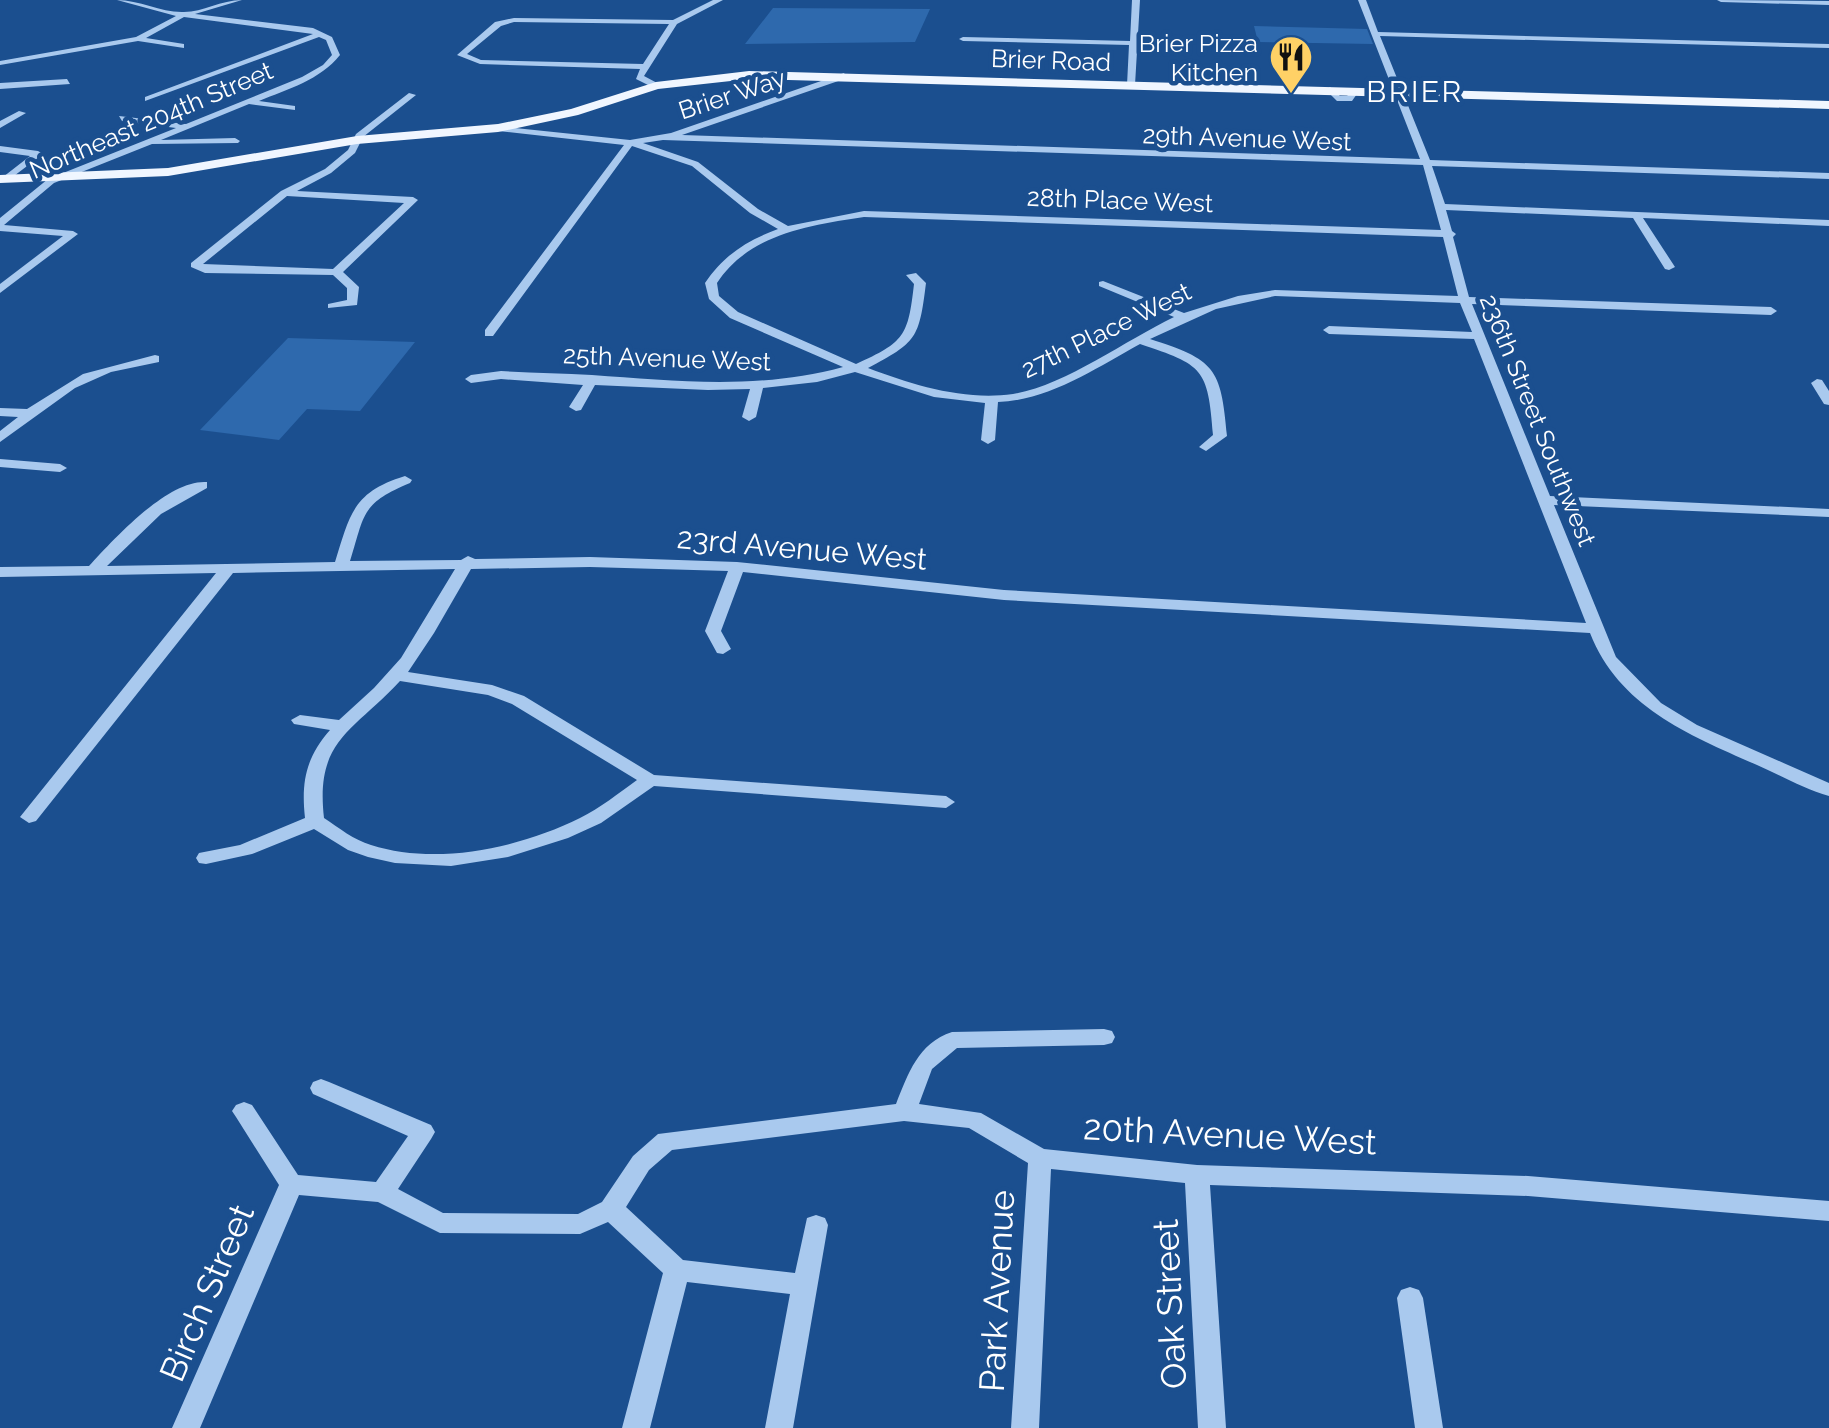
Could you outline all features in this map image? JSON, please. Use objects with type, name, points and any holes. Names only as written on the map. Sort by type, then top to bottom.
[{"type":"main road","name":"Brier Road","points":[[3,179],[184,170],[357,140],[498,128],[574,112],[656,86],[749,75],[1829,106]]},
{"type":"street","points":[[121,0],[182,15],[290,26],[320,34]]},
{"type":"street","points":[[0,63],[138,39],[182,15],[238,0]]},
{"type":"street","points":[[645,67],[480,62],[462,57],[498,24],[514,20],[674,22],[719,0]]},
{"type":"street","points":[[1131,85],[1136,0]]},
{"type":"street","name":"236th Street Southwest","points":[[1362,0],[1396,92],[1428,163],[1478,336],[1608,659],[1654,707],[1692,729],[1829,790]]},
{"type":"street","points":[[1720,0],[1829,3]]},
{"type":"street","points":[[1811,1],[1829,15]]},
{"type":"street","points":[[656,86],[640,77],[674,22]]},
{"type":"street","points":[[148,98],[320,34]]},
{"type":"street","name":"Northeast 204th Street","points":[[0,226],[21,209],[29,196],[68,176],[326,67],[336,55],[336,47],[320,34]]},
{"type":"street","points":[[1375,34],[1829,46]]},
{"type":"street","points":[[138,39],[181,46]]},
{"type":"street","points":[[963,39],[1133,44]]},
{"type":"street","name":"Brier Way","points":[[630,142],[663,137],[844,76]]},
{"type":"street","points":[[0,86],[67,82]]},
{"type":"street","points":[[332,306],[352,304],[353,287],[336,272],[196,265],[285,193],[328,172],[352,151],[357,140],[412,95]]},
{"type":"street","points":[[250,102],[292,108]]},
{"type":"street","points":[[0,125],[22,113]]},
{"type":"street","points":[[122,118],[190,126]]},
{"type":"street","points":[[498,128],[630,142],[695,164],[746,205],[790,231]]},
{"type":"street","name":"29th Avenue West","points":[[663,137],[1829,176]]},
{"type":"street","points":[[150,143],[235,141]]},
{"type":"street","points":[[489,334],[630,142]]},
{"type":"street","points":[[0,149],[34,152],[38,157],[3,179]]},
{"type":"street","points":[[285,193],[413,200],[336,272]]},
{"type":"street","points":[[1443,207],[1829,223]]},
{"type":"street","name":"28th Place West","points":[[790,231],[844,217],[892,214],[1451,234]]},
{"type":"street","points":[[1636,215],[1669,267]]},
{"type":"street","points":[[0,226],[72,234],[0,290]]},
{"type":"street","name":"27th Place West","points":[[790,231],[730,256],[712,281],[713,298],[734,315],[915,391],[992,400],[1048,389],[1181,316],[1224,299],[1275,293],[1771,311]]},
{"type":"street","name":"25th Avenue West","points":[[471,379],[501,375],[757,387],[806,382],[859,366],[901,346],[913,329],[920,283],[912,275]]},
{"type":"street","points":[[1104,284],[1181,316]]},
{"type":"street","points":[[1329,330],[1478,336]]},
{"type":"street","points":[[1138,339],[1203,366],[1216,380],[1220,436],[1206,447]]},
{"type":"street","points":[[0,438],[76,378],[116,364],[155,359]]},
{"type":"street","points":[[576,406],[592,379]]},
{"type":"street","points":[[1817,383],[1829,401]]},
{"type":"street","points":[[750,416],[757,387]]},
{"type":"street","points":[[988,440],[992,400]]},
{"type":"street","points":[[0,412],[30,413]]},
{"type":"street","points":[[0,463],[60,468]]},
{"type":"street","points":[[342,564],[353,515],[369,496],[406,480]]},
{"type":"street","points":[[94,570],[140,518],[161,503],[202,486]]},
{"type":"street","points":[[1545,500],[1829,513]]},
{"type":"street","points":[[468,561],[397,675],[342,726],[315,766],[309,790],[315,821],[365,850],[404,858],[490,853],[539,842],[588,822],[650,780]]},
{"type":"street","name":"23rd Avenue West","points":[[0,572],[468,561],[737,567],[1004,595],[1597,629]]},
{"type":"street","points":[[29,817],[230,566]]},
{"type":"street","points":[[724,649],[713,631],[737,567]]},
{"type":"street","points":[[397,675],[492,690],[518,700],[650,780],[946,802]]},
{"type":"street","points":[[300,720],[342,726]]},
{"type":"street","points":[[206,858],[244,850],[315,821]]},
{"type":"street","points":[[904,1112],[923,1064],[952,1040],[1104,1037]]},
{"type":"street","points":[[321,1088],[423,1132],[382,1192]]},
{"type":"street","points":[[244,1111],[291,1184],[382,1192],[440,1223],[580,1224],[611,1208],[678,1270],[805,1284]]},
{"type":"street","name":"20th Avenue West","points":[[611,1208],[642,1163],[666,1142],[904,1112],[972,1119],[1040,1158],[1197,1175],[1528,1186],[1829,1211]]},
{"type":"street","name":"Park Avenue","points":[[1024,1428],[1040,1158]]},
{"type":"street","name":"Oak Street","points":[[1197,1175],[1212,1428]]},
{"type":"street","name":"Birch Street","points":[[186,1428],[291,1184]]},
{"type":"street","points":[[779,1428],[816,1224]]},
{"type":"street","points":[[636,1428],[678,1270]]},
{"type":"street","points":[[1410,1298],[1430,1428]]},
{"type":"shaded area","points":[[773,8],[930,9],[915,42],[745,44]]},
{"type":"shaded area","points":[[1254,26],[1367,29],[1373,44],[1258,42]]},
{"type":"shaded area","points":[[288,338],[415,342],[360,411],[307,409],[279,440],[200,430]]},
{"type":"place","name":"Brier Pizza Kitchen","points":[[1291,95]]},
{"type":"district","name":"BRIER","points":[[1415,92]]}]
